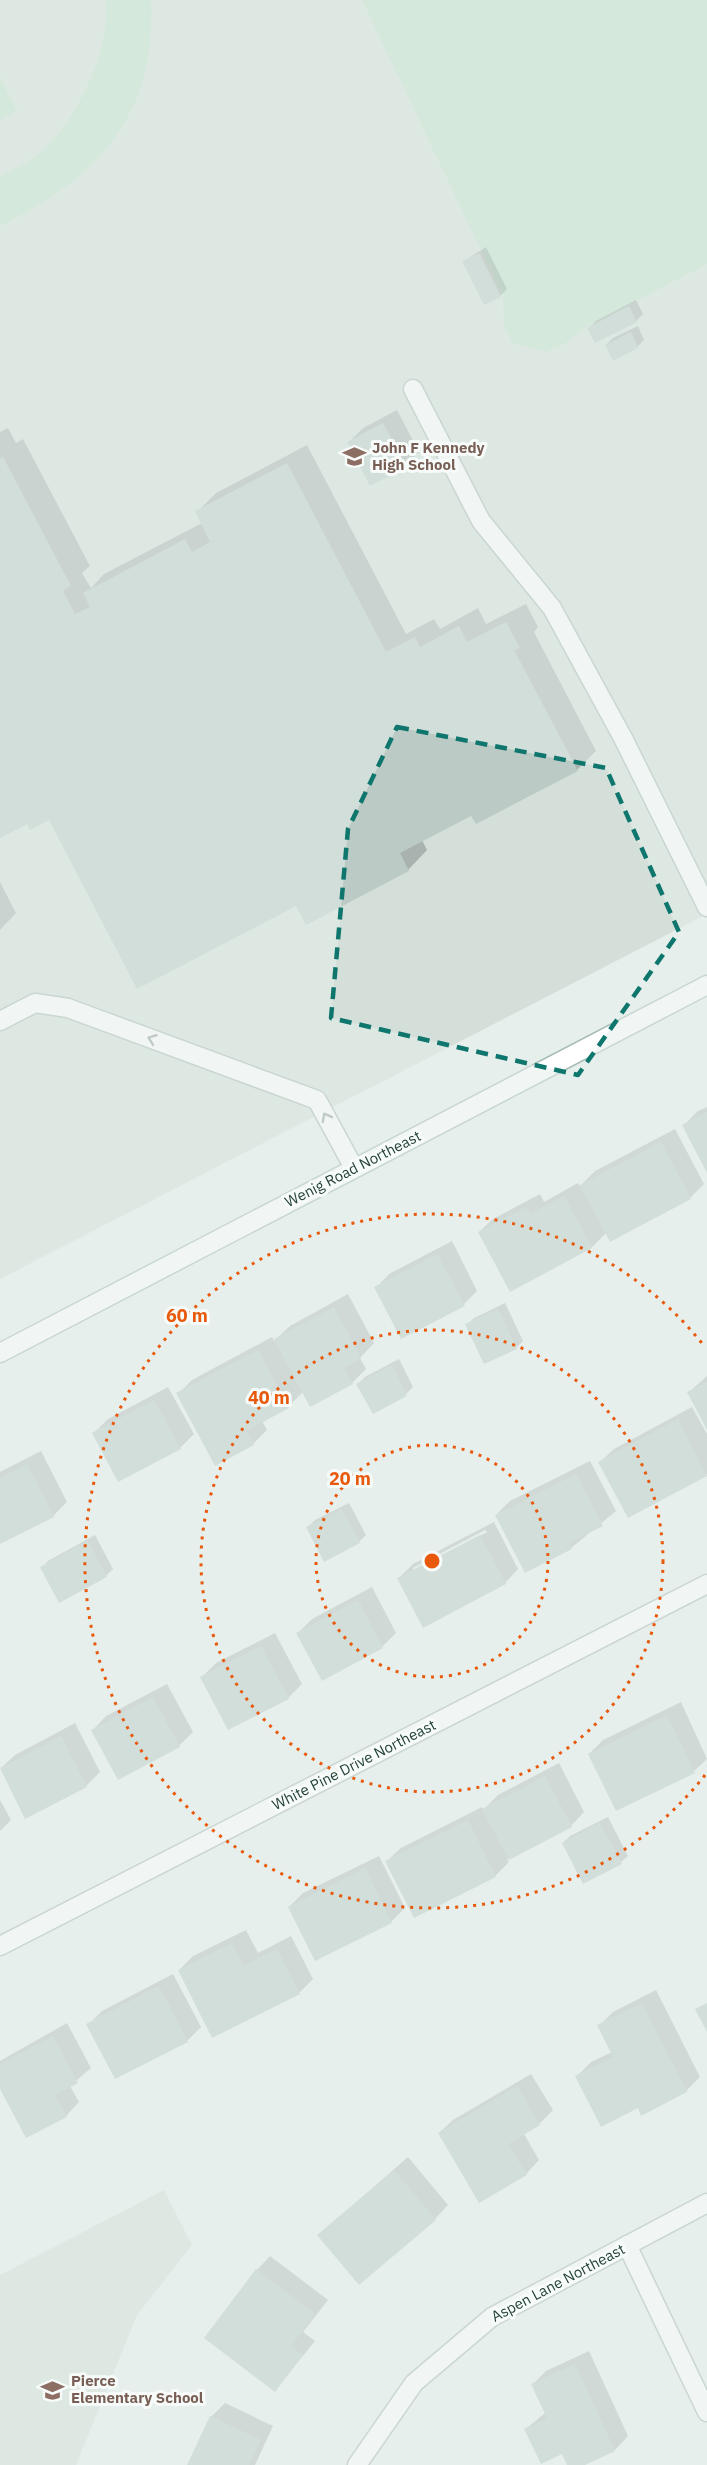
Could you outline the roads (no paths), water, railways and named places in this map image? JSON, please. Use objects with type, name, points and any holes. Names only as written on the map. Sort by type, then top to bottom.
[{"type":"street","points":[[413,389],[481,521],[552,608],[623,738],[707,907]]},
{"type":"street","name":"Wenig Road Northeast","points":[[0,1353],[707,985]]},
{"type":"street","points":[[0,1021],[35,1003],[68,1008],[317,1100],[354,1168]]},
{"type":"street","name":"White Pine Drive Northeast","points":[[0,1946],[707,1584]]},
{"type":"street","name":"Aspen Lane Northeast","points":[[357,2465],[414,2384],[492,2317],[707,2203]]},
{"type":"street","points":[[627,2245],[707,2412]]},
{"type":"place","name":"John F Kennedy High School","points":[[354,457]]},
{"type":"place","name":"Pierce Elementary School","points":[[53,2390]]}]
